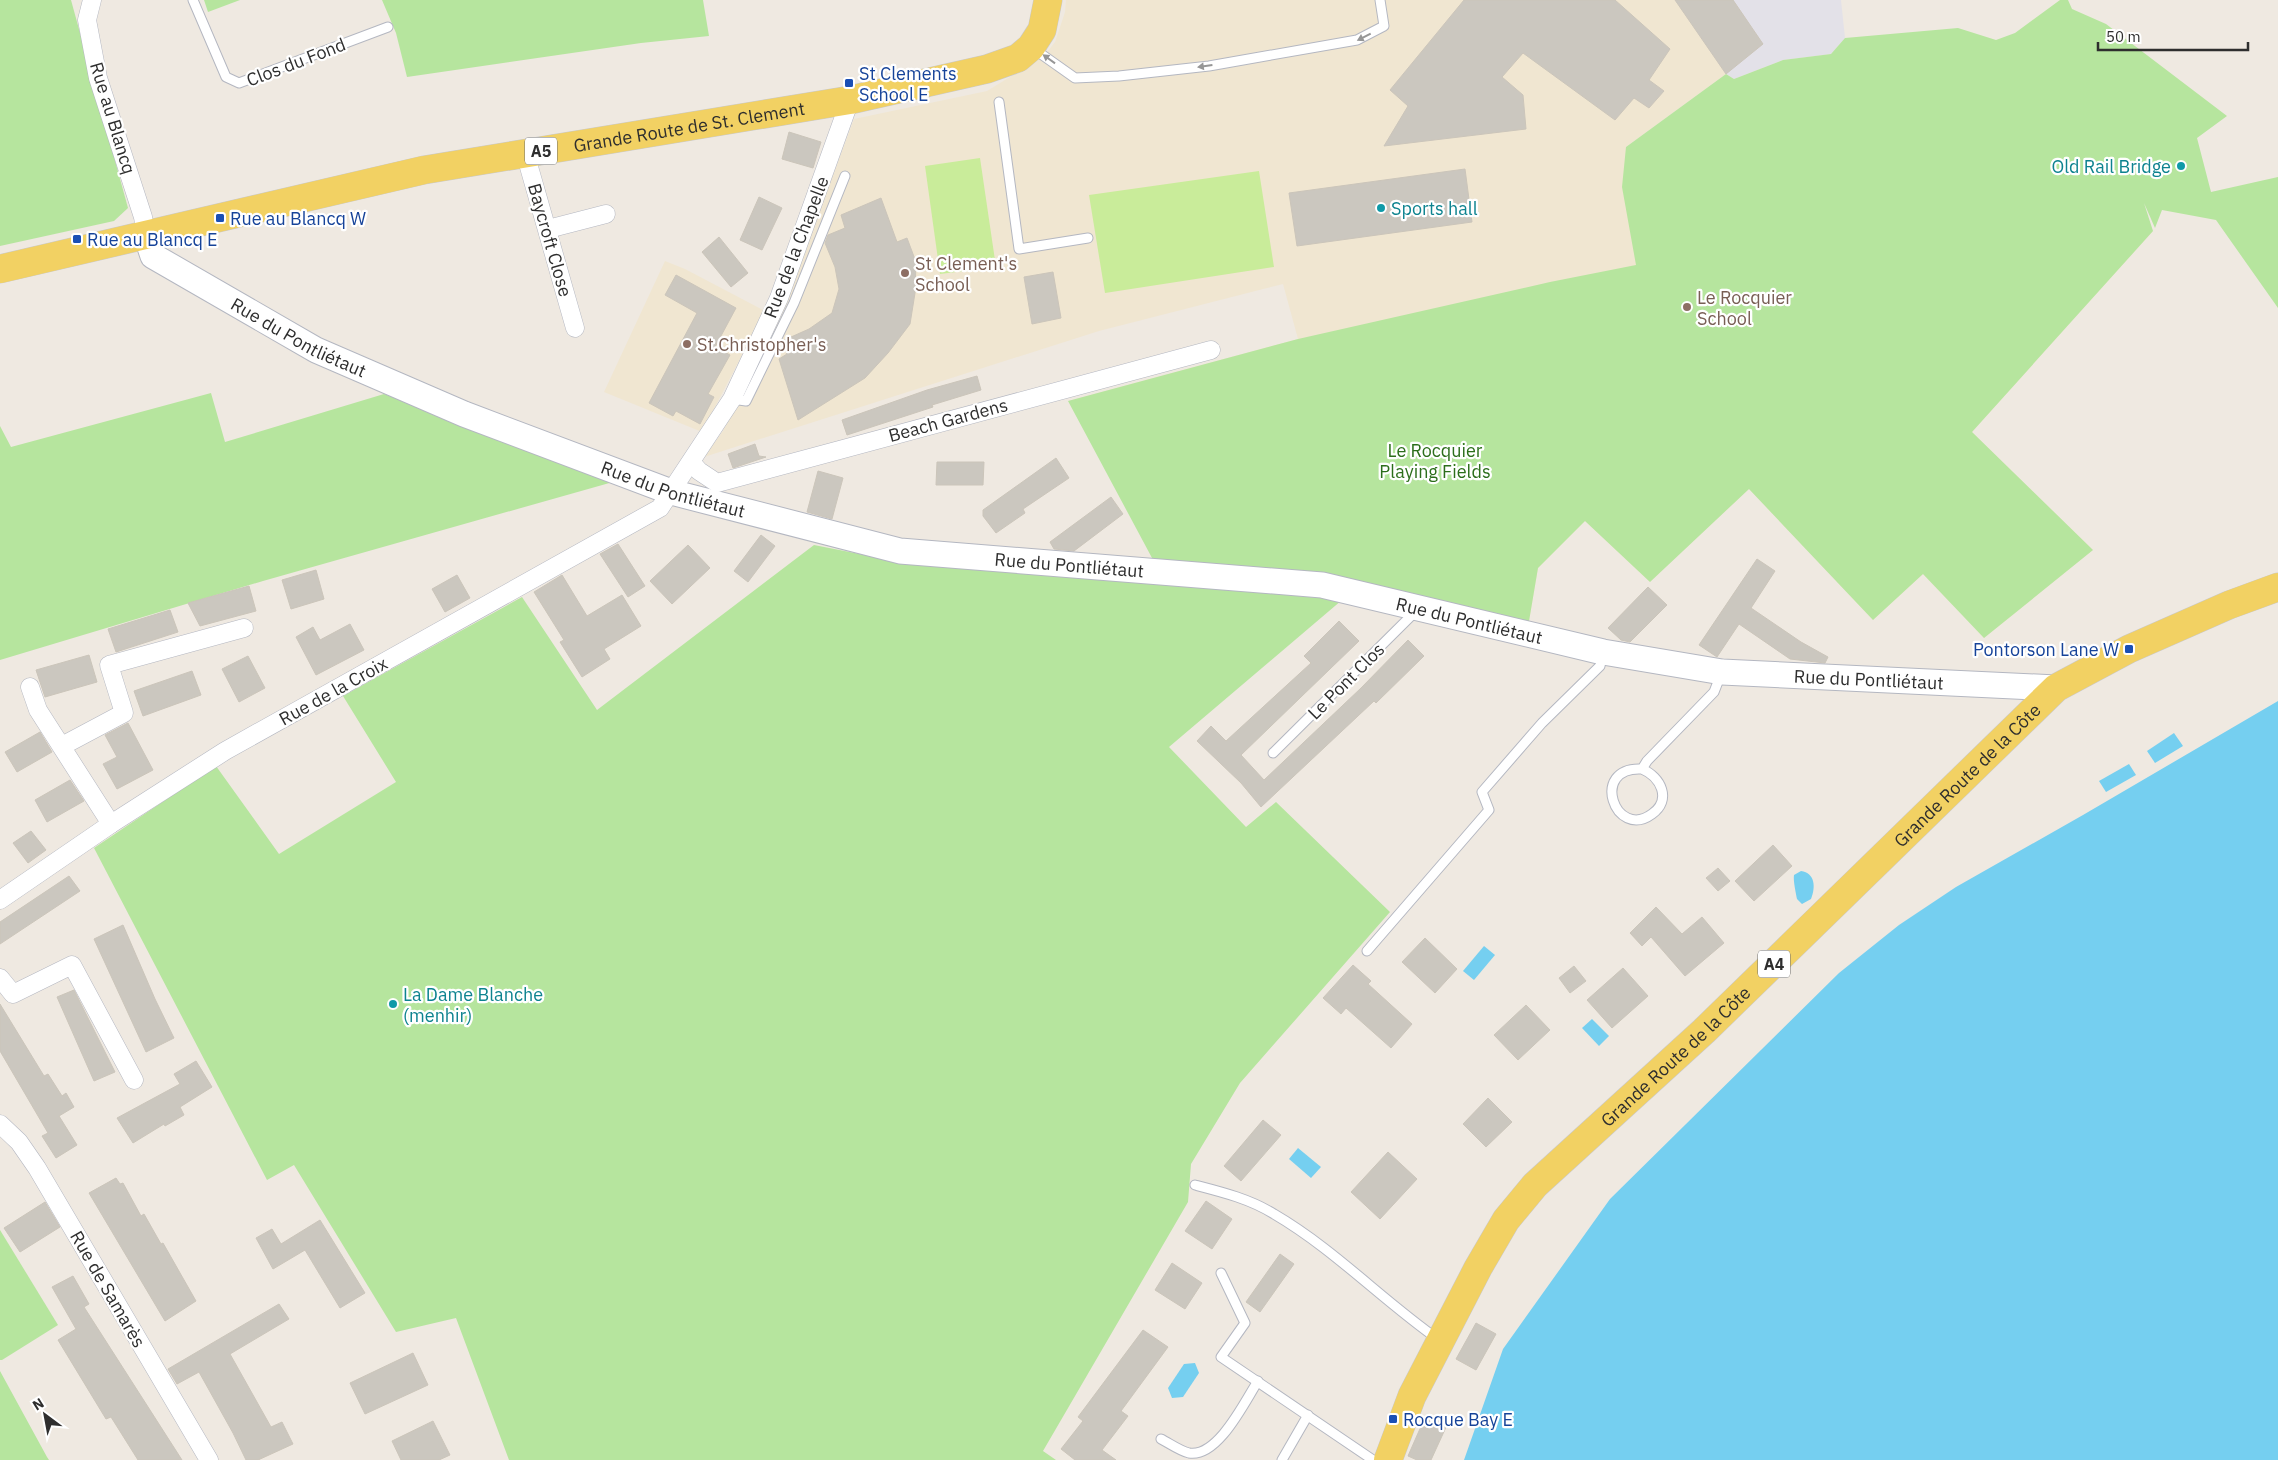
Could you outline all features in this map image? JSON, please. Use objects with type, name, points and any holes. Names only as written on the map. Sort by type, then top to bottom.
[{"type":"main road","name":"Grande Route de St. Clement","points":[[0,269],[424,170],[850,100],[987,70],[1018,58],[1031,47],[1042,30],[1048,0]]},
{"type":"main road","name":"Rue du Pontliétaut","points":[[146,235],[153,256],[316,350],[464,414],[671,492],[900,551],[1322,586],[1603,652],[1722,672],[2056,688]]},
{"type":"main road","name":"Grande Route de la Côte","points":[[1388,1460],[1412,1396],[1440,1341],[1506,1220],[1535,1185],[1704,1031],[2056,688],[2129,649],[2229,605],[2278,587]]},
{"type":"street","name":"Rue au Blancq","points":[[92,0],[87,20],[98,78],[143,217],[146,235]]},
{"type":"street","name":"Rue de la Chapelle","points":[[671,492],[692,463],[732,399],[779,298],[850,100]]},
{"type":"street","name":"Baycroft Close","points":[[525,153],[575,328]]},
{"type":"street","points":[[548,229],[606,214]]},
{"type":"street","name":"Beach Gardens","points":[[692,463],[699,471],[717,483],[1211,350]]},
{"type":"street","name":"Rue de la Croix","points":[[0,900],[111,824],[225,751],[660,508],[671,492]]},
{"type":"street","points":[[62,746],[124,713],[108,665],[244,628]]},
{"type":"street","points":[[30,687],[38,710],[111,824]]},
{"type":"street","points":[[0,978],[13,994],[72,965],[134,1080]]},
{"type":"street","name":"Rue de Samarès","points":[[0,1124],[19,1142],[37,1168],[209,1460]]},
{"type":"lane","name":"Clos du Fond","points":[[194,0],[226,77],[239,83],[388,27]]},
{"type":"lane","points":[[1031,47],[1075,78],[1119,76],[1209,66],[1358,40],[1384,26],[1380,0]]},
{"type":"lane","points":[[999,102],[1019,249],[1088,238]]},
{"type":"lane","points":[[732,399],[746,401],[794,303],[845,176]]},
{"type":"lane","name":"Le Pont Clos","points":[[1273,753],[1418,609]]},
{"type":"lane","points":[[1367,951],[1489,810],[1482,792],[1542,723],[1600,666],[1603,652]]},
{"type":"lane","points":[[1642,769],[1647,761],[1714,692],[1722,672]]},
{"type":"lane","points":[[1642,769],[1651,773],[1660,783],[1662,794],[1660,806],[1648,817],[1637,820],[1626,817],[1616,809],[1612,801],[1612,787],[1620,775],[1627,770],[1642,769]]},
{"type":"lane","points":[[1195,1184],[1237,1196],[1274,1213],[1333,1254],[1440,1341]]},
{"type":"lane","points":[[1221,1273],[1245,1323],[1221,1356],[1373,1460]]},
{"type":"lane","points":[[1161,1439],[1189,1453],[1208,1449],[1226,1432],[1258,1381]]},
{"type":"lane","points":[[1282,1460],[1308,1415]]},
{"type":"shaded area","name":"Le Rocquier School","points":[[1066,0],[1675,0],[1726,74],[1626,147],[2153,231],[1972,432],[2093,550],[1984,638],[1923,574],[1873,620],[1749,489],[1650,582],[1585,521],[1538,568],[1527,633],[1068,401],[1298,339],[1283,284],[1099,331],[704,457],[723,431],[786,301],[854,119],[987,91],[1044,56],[1055,42],[1065,12]]},
{"type":"shaded area","points":[[1675,0],[1841,0],[1845,38],[1831,54],[1783,60],[1734,79],[1726,74]]},
{"type":"shaded area","name":"St.Christopher's","points":[[665,261],[685,269],[765,311],[702,432],[604,392]]},
{"type":"green space","points":[[0,0],[71,0],[128,208],[114,221],[0,246]]},
{"type":"green space","points":[[204,0],[240,0],[208,12]]},
{"type":"green space","points":[[382,0],[703,0],[709,36],[641,43],[407,77],[396,33]]},
{"type":"green space","name":"Le Rocquier Playing Fields","points":[[2060,0],[2068,0],[2072,9],[2106,24],[2227,116],[2197,138],[2211,192],[2278,177],[2278,308],[2216,220],[2162,210],[2155,228],[2144,203],[2153,231],[1972,432],[2093,550],[1984,638],[1923,574],[1873,620],[1749,489],[1650,582],[1585,521],[1538,568],[1527,633],[1418,609],[1159,571],[1068,401],[1298,339],[1550,282],[1636,265],[1622,187],[1626,147],[1726,74],[1734,79],[1783,60],[1831,54],[1845,38],[1958,28],[1996,40],[2015,33]]},
{"type":"green space","points":[[980,158],[996,267],[940,274],[925,166]]},
{"type":"green space","points":[[1259,171],[1274,267],[1105,293],[1089,195]]},
{"type":"green space","points":[[211,393],[225,442],[384,394],[620,480],[263,581],[0,660],[0,426],[11,447]]},
{"type":"green space","points":[[814,545],[885,559],[1342,600],[1169,747],[1246,827],[1276,802],[1390,912],[1240,1083],[1191,1164],[1188,1202],[1043,1451],[1056,1460],[509,1460],[456,1318],[396,1332],[294,1165],[267,1180],[94,848],[216,766],[279,854],[396,782],[343,696],[522,597],[597,710]]},
{"type":"green space","points":[[0,1230],[58,1325],[2,1360],[0,1360]]},
{"type":"green space","points":[[0,1371],[47,1457],[49,1460],[0,1460]]},
{"type":"water","points":[[2278,701],[2278,1460],[1464,1460],[1503,1349],[1610,1199],[1839,973],[1899,925],[1956,887]]},
{"type":"water","points":[[2174,733],[2183,746],[2155,763],[2147,751]]},
{"type":"water","points":[[2129,764],[2136,775],[2106,792],[2099,781]]},
{"type":"water","points":[[1801,871],[1806,872],[1812,878],[1814,885],[1811,899],[1802,904],[1797,899],[1794,877],[1794,875]]},
{"type":"water","points":[[1484,946],[1495,955],[1474,980],[1463,971]]},
{"type":"water","points":[[1592,1019],[1609,1036],[1599,1046],[1582,1028]]},
{"type":"water","points":[[1298,1148],[1321,1167],[1311,1178],[1289,1159]]},
{"type":"water","points":[[1195,1363],[1199,1373],[1183,1397],[1172,1398],[1168,1388],[1184,1364]]},
{"type":"building","points":[[1464,0],[1615,0],[1670,49],[1649,80],[1664,91],[1649,108],[1634,98],[1615,120],[1523,53],[1502,77],[1523,95],[1526,129],[1384,146],[1408,106],[1390,90]]},
{"type":"building","points":[[1675,0],[1733,0],[1763,44],[1726,74]]},
{"type":"building","points":[[789,132],[821,142],[813,168],[782,159]]},
{"type":"building","name":"Sports hall","points":[[1465,169],[1472,222],[1297,246],[1289,193]]},
{"type":"building","points":[[759,197],[782,208],[762,250],[740,240]]},
{"type":"building","points":[[881,198],[897,242],[907,238],[916,262],[915,293],[910,324],[888,353],[865,378],[798,420],[779,359],[787,354],[782,341],[809,329],[832,313],[839,289],[835,267],[825,243],[828,235],[845,228],[841,215]]},
{"type":"building","points":[[719,237],[748,273],[731,287],[702,252]]},
{"type":"building","points":[[1053,272],[1061,318],[1032,324],[1024,277]]},
{"type":"building","points":[[676,275],[736,308],[715,347],[730,355],[708,394],[714,397],[700,424],[676,411],[673,416],[649,403],[697,313],[665,295]]},
{"type":"building","points":[[977,376],[981,390],[847,435],[842,420],[927,390]]},
{"type":"building","points":[[755,444],[759,456],[766,457],[733,468],[728,454]]},
{"type":"building","points":[[1056,458],[1069,478],[1023,509],[1025,513],[996,533],[983,516],[983,510]]},
{"type":"building","points":[[937,462],[984,462],[983,485],[936,485]]},
{"type":"building","points":[[818,471],[843,478],[832,519],[807,512]]},
{"type":"building","points":[[1111,497],[1123,514],[1074,551],[1054,549],[1050,542]]},
{"type":"building","points":[[761,535],[775,546],[748,582],[734,571]]},
{"type":"building","points":[[618,544],[645,586],[628,597],[600,554]]},
{"type":"building","points":[[688,545],[710,568],[672,604],[650,581]]},
{"type":"building","points":[[1757,559],[1775,571],[1751,608],[1801,642],[1828,657],[1825,663],[1790,659],[1739,624],[1717,657],[1699,645]]},
{"type":"building","points":[[316,570],[324,599],[291,609],[282,580]]},
{"type":"building","points":[[457,575],[470,598],[445,612],[432,589]]},
{"type":"building","points":[[562,575],[587,616],[622,595],[641,626],[604,649],[610,659],[582,677],[560,642],[564,640],[534,592]]},
{"type":"building","points":[[249,586],[256,611],[200,626],[188,603]]},
{"type":"building","points":[[1648,587],[1667,605],[1630,642],[1621,640],[1608,628]]},
{"type":"building","points":[[170,610],[178,632],[116,652],[108,629]]},
{"type":"building","points":[[1339,621],[1359,641],[1241,755],[1264,780],[1361,688],[1408,640],[1424,656],[1376,703],[1374,701],[1261,807],[1241,783],[1197,741],[1211,726],[1226,741],[1311,663],[1304,656]]},
{"type":"building","points":[[350,624],[364,650],[316,675],[296,637],[313,627],[320,640]]},
{"type":"building","points":[[89,655],[97,682],[45,697],[36,670]]},
{"type":"building","points":[[248,656],[265,688],[239,702],[222,669]]},
{"type":"building","points":[[192,671],[201,695],[143,716],[134,691]]},
{"type":"building","points":[[128,723],[153,770],[117,789],[103,764],[117,757],[105,735]]},
{"type":"building","points":[[40,732],[52,752],[17,772],[5,752]]},
{"type":"building","points":[[70,780],[84,801],[47,822],[35,800]]},
{"type":"building","points":[[31,831],[46,850],[28,863],[13,843]]},
{"type":"building","points":[[1773,845],[1792,866],[1754,901],[1735,881]]},
{"type":"building","points":[[1718,868],[1730,881],[1718,891],[1706,878]]},
{"type":"building","points":[[69,876],[80,891],[0,944],[0,922]]},
{"type":"building","points":[[1656,907],[1682,934],[1702,917],[1724,943],[1685,976],[1651,937],[1642,946],[1630,933]]},
{"type":"building","points":[[123,925],[174,1038],[146,1052],[94,939]]},
{"type":"building","points":[[1425,938],[1457,969],[1435,993],[1402,962]]},
{"type":"building","points":[[1353,965],[1371,981],[1368,984],[1412,1024],[1391,1048],[1346,1008],[1341,1014],[1323,998]]},
{"type":"building","points":[[1574,966],[1586,981],[1570,993],[1559,978]]},
{"type":"building","points":[[1623,968],[1648,996],[1612,1028],[1587,1000]]},
{"type":"building","points":[[74,990],[115,1072],[94,1081],[57,997]]},
{"type":"building","points":[[0,1004],[44,1076],[48,1074],[62,1096],[66,1093],[74,1107],[59,1116],[77,1145],[56,1158],[42,1136],[48,1133],[0,1051]]},
{"type":"building","points":[[1526,1005],[1550,1030],[1518,1060],[1494,1035]]},
{"type":"building","points":[[196,1061],[212,1087],[180,1107],[184,1115],[165,1126],[164,1124],[133,1143],[117,1118],[180,1084],[174,1074]]},
{"type":"building","points":[[1488,1098],[1512,1122],[1486,1147],[1463,1124]]},
{"type":"building","points":[[1263,1120],[1281,1135],[1241,1181],[1224,1166]]},
{"type":"building","points":[[1388,1152],[1417,1179],[1380,1219],[1351,1192]]},
{"type":"building","points":[[116,1178],[120,1184],[123,1183],[141,1216],[144,1214],[161,1244],[163,1243],[196,1301],[165,1321],[89,1193]]},
{"type":"building","points":[[1206,1201],[1232,1219],[1212,1249],[1185,1231]]},
{"type":"building","points":[[45,1202],[60,1227],[20,1252],[4,1228]]},
{"type":"building","points":[[320,1220],[365,1293],[340,1308],[305,1250],[273,1269],[256,1238],[272,1229],[281,1244]]},
{"type":"building","points":[[1280,1254],[1294,1264],[1260,1312],[1246,1302]]},
{"type":"building","points":[[1172,1263],[1202,1283],[1185,1309],[1155,1290]]},
{"type":"building","points":[[73,1276],[89,1304],[84,1307],[182,1460],[138,1460],[111,1417],[106,1419],[58,1340],[76,1329],[52,1287]]},
{"type":"building","points":[[279,1304],[289,1319],[230,1354],[271,1427],[282,1422],[293,1444],[258,1460],[246,1460],[199,1372],[177,1384],[168,1369]]},
{"type":"building","points":[[1476,1323],[1496,1334],[1476,1370],[1456,1359]]},
{"type":"building","points":[[1143,1330],[1168,1347],[1121,1411],[1128,1416],[1102,1450],[1116,1460],[1075,1460],[1061,1449],[1083,1421],[1078,1417]]},
{"type":"building","points":[[413,1353],[428,1385],[365,1414],[350,1383]]},
{"type":"building","points":[[1426,1415],[1447,1425],[1431,1460],[1417,1460],[1408,1456]]},
{"type":"building","points":[[433,1421],[450,1455],[439,1460],[401,1460],[392,1441]]},
{"type":"place","name":"St Clements School E","points":[[849,83]]},
{"type":"place","name":"Old Rail Bridge","points":[[2181,166]]},
{"type":"place","name":"Sports hall","points":[[1381,208]]},
{"type":"place","name":"Rue au Blancq W","points":[[220,218]]},
{"type":"place","name":"Rue au Blancq E","points":[[77,239]]},
{"type":"place","name":"St Clement's School","points":[[905,273]]},
{"type":"place","name":"Le Rocquier School","points":[[1687,307]]},
{"type":"place","name":"St.Christopher's","points":[[687,344]]},
{"type":"place","name":"Pontorson Lane W","points":[[2129,649]]},
{"type":"place","name":"La Dame Blanche (menhir)","points":[[393,1004]]},
{"type":"place","name":"Rocque Bay E","points":[[1393,1419]]}]
